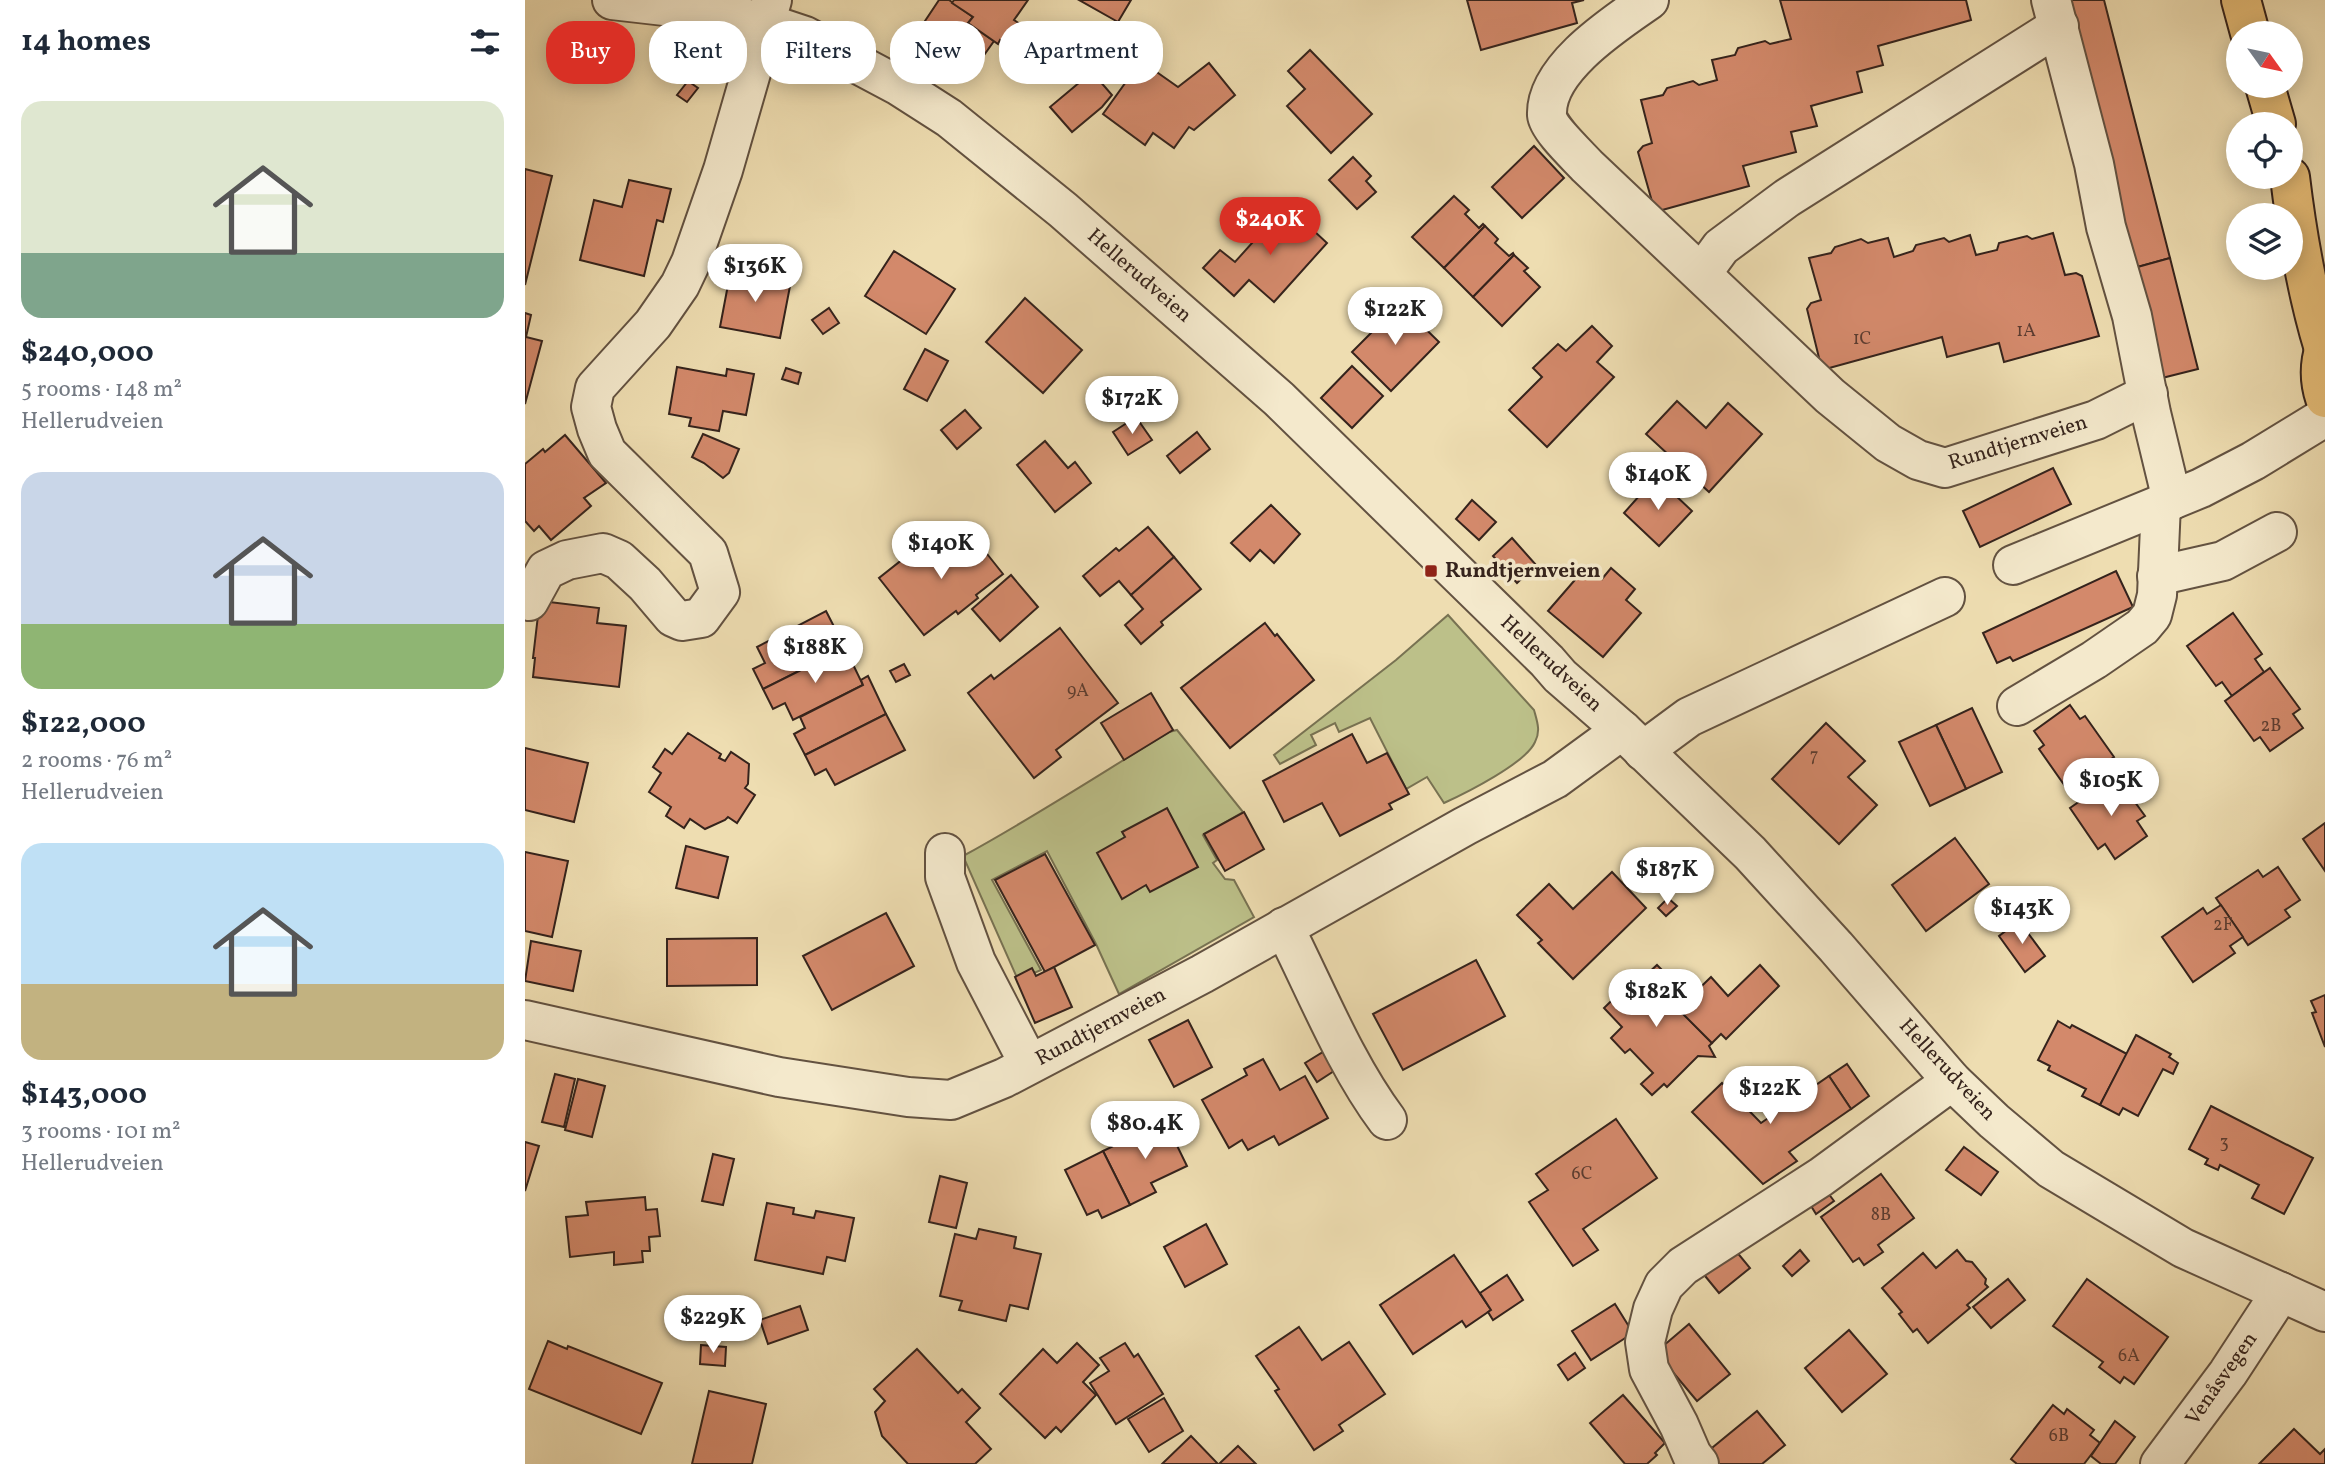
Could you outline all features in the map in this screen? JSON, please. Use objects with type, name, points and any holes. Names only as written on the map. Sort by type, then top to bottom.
[{"type":"main road","points":[[2241,0],[2247,21]]},
{"type":"main road","points":[[2303,187],[2325,217]]},
{"type":"main road","points":[[2291,189],[2310,303],[2324,348],[2320,367],[2325,398]]},
{"type":"street","name":"Hellerudveien","points":[[611,0],[717,12],[769,11],[804,36],[899,86],[949,118],[1063,210],[1279,399],[1560,676],[1632,740],[1749,853],[1836,947],[1952,1081],[2051,1169],[2183,1248],[2325,1312]]},
{"type":"street","name":"Rundtjernveien","points":[[1649,0],[1569,63],[1557,81],[1547,116],[1553,129],[1587,166],[1830,396],[1888,443],[1918,460],[1945,468],[2096,420],[2148,394]]},
{"type":"street","points":[[529,601],[546,570],[567,560],[603,553],[619,559],[673,617],[682,621],[701,618],[720,592],[708,553],[607,453],[591,407],[595,388],[653,324],[680,285],[691,262],[723,170],[769,11]]},
{"type":"street","points":[[1702,274],[1721,247],[1787,198],[1986,70],[2055,13],[2094,164],[2106,227],[2132,316],[2166,502],[2157,595],[2152,615],[2142,627],[2094,660],[2017,706]]},
{"type":"street","points":[[2013,565],[2166,502],[2253,461],[2325,416]]},
{"type":"street","points":[[2157,576],[2223,561],[2277,532]]},
{"type":"street","name":"Rundtjernveien","points":[[525,1020],[779,1077],[908,1097],[951,1100],[1004,1078],[1202,974],[1487,814],[1632,740],[1689,717],[1945,597]]},
{"type":"street","points":[[945,853],[945,877],[976,962],[1029,1065]]},
{"type":"street","points":[[1285,927],[1340,1039],[1376,1106],[1387,1120]]},
{"type":"street","points":[[1699,1464],[1649,1369],[1646,1342],[1653,1309],[1664,1286],[1683,1266],[1821,1177],[1952,1081]]},
{"type":"street","name":"Venåsvegen","points":[[2160,1464],[2228,1373],[2281,1292]]},
{"type":"green space","points":[[1448,615],[1534,710],[1538,726],[1537,738],[1520,759],[1494,777],[1444,803],[1427,777],[1406,789],[1370,718],[1339,732],[1335,723],[1311,735],[1316,745],[1280,764],[1274,755],[1396,660]]},
{"type":"green space","points":[[1177,730],[1243,812],[1203,835],[1217,860],[1213,863],[1225,879],[1234,880],[1254,917],[1119,994],[1047,851],[992,880],[1041,970],[1018,980],[963,856],[1169,732]]},
{"type":"building","points":[[939,0],[949,0],[973,17],[970,21],[925,21]]},
{"type":"building","points":[[954,0],[1028,0],[1016,21],[999,21],[998,44],[985,35],[985,21],[970,21],[973,17],[952,3]]},
{"type":"building","points":[[1079,0],[1131,0],[1116,21]]},
{"type":"building","points":[[1467,0],[1584,0],[1572,3],[1577,23],[1481,50]]},
{"type":"building","points":[[1780,0],[1966,0],[1971,20],[1878,46],[1883,65],[1857,72],[1862,92],[1811,106],[1817,126],[1791,132],[1796,152],[1743,166],[1749,186],[1655,212],[1638,152],[1643,146],[1652,143],[1641,100],[1663,95],[1667,88],[1693,81],[1699,85],[1717,80],[1712,60],[1735,55],[1738,48],[1765,41],[1770,44],[1791,39]]},
{"type":"building","points":[[2065,0],[2104,0],[2170,258],[2134,268]]},
{"type":"building","points":[[985,35],[994,41],[985,54]]},
{"type":"building","points":[[1310,50],[1372,114],[1331,153],[1287,106],[1305,89],[1288,71]]},
{"type":"building","points":[[1209,63],[1235,95],[1194,130],[1189,127],[1174,148],[1153,133],[1145,145],[1103,114],[1125,84],[1163,84],[1163,76],[1178,87]]},
{"type":"building","points":[[686,84],[698,88],[687,102],[677,95]]},
{"type":"building","points":[[1078,84],[1102,84],[1112,95],[1072,132],[1050,107]]},
{"type":"building","points":[[1534,146],[1564,178],[1522,218],[1492,187]]},
{"type":"building","points":[[1353,157],[1371,176],[1366,181],[1376,192],[1357,209],[1329,180]]},
{"type":"building","points":[[525,169],[552,176],[525,285]]},
{"type":"building","points":[[629,180],[671,189],[663,222],[657,220],[644,276],[580,260],[594,200],[622,207]]},
{"type":"building","points":[[1454,196],[1469,210],[1465,214],[1479,228],[1483,224],[1485,226],[1444,268],[1412,237]]},
{"type":"building","points":[[1286,205],[1327,243],[1274,302],[1249,280],[1234,296],[1203,268],[1220,250],[1235,262]]},
{"type":"building","points":[[1485,226],[1498,239],[1495,243],[1509,256],[1513,253],[1514,255],[1473,297],[1444,268]]},
{"type":"building","points":[[2053,233],[2065,275],[2076,273],[2082,276],[2099,336],[2004,362],[1999,343],[1947,357],[1942,337],[1822,370],[1807,309],[1811,303],[1821,300],[1809,258],[1831,253],[1835,247],[1861,239],[1868,243],[1888,238],[1894,257],[1913,251],[1916,245],[1944,238],[1949,242],[1970,235],[1976,255],[1997,250],[1999,243]]},
{"type":"building","points":[[894,251],[955,289],[926,334],[865,296]]},
{"type":"building","points":[[1514,255],[1528,268],[1524,271],[1540,287],[1502,326],[1473,297]]},
{"type":"building","points":[[2170,258],[2198,369],[2162,378],[2134,268]]},
{"type":"building","points":[[731,269],[791,281],[780,338],[720,327]]},
{"type":"building","points":[[1025,298],[1082,350],[1043,393],[986,342]]},
{"type":"building","points":[[1400,304],[1439,342],[1391,391],[1352,352]]},
{"type":"building","points":[[829,308],[839,323],[823,334],[812,320]]},
{"type":"building","points":[[525,313],[531,315],[526,337],[542,341],[525,404]]},
{"type":"building","points":[[1592,326],[1612,346],[1597,362],[1614,377],[1547,447],[1509,410],[1542,377],[1533,368],[1558,344],[1566,351]]},
{"type":"building","points":[[925,349],[948,361],[927,401],[904,389]]},
{"type":"building","points":[[1352,366],[1383,396],[1352,428],[1321,398]]},
{"type":"building","points":[[677,367],[726,376],[727,369],[754,374],[746,415],[723,411],[719,431],[689,426],[691,418],[669,414]]},
{"type":"building","points":[[786,368],[801,373],[798,384],[782,379]]},
{"type":"building","points":[[1677,401],[1706,428],[1728,403],[1762,434],[1709,492],[1646,434]]},
{"type":"building","points":[[965,410],[981,428],[957,449],[941,430]]},
{"type":"building","points":[[1136,417],[1152,440],[1128,455],[1113,432]]},
{"type":"building","points":[[1197,432],[1210,449],[1180,473],[1167,456]]},
{"type":"building","points":[[703,434],[739,449],[729,473],[723,478],[692,457]]},
{"type":"building","points":[[565,435],[606,483],[584,498],[591,506],[551,540],[539,526],[534,531],[525,521],[525,464]]},
{"type":"building","points":[[1045,441],[1068,468],[1075,462],[1091,483],[1055,512],[1017,465]]},
{"type":"building","points":[[2053,468],[2071,504],[1980,547],[1963,511]]},
{"type":"building","points":[[1656,477],[1692,511],[1659,546],[1624,513]]},
{"type":"building","points":[[1472,500],[1496,522],[1479,540],[1456,519]]},
{"type":"building","points":[[1271,505],[1300,534],[1274,563],[1260,550],[1250,561],[1231,543]]},
{"type":"building","points":[[1148,527],[1174,557],[1131,595],[1119,581],[1100,596],[1083,576],[1116,548],[1119,551]]},
{"type":"building","points":[[968,530],[1003,574],[976,595],[978,598],[958,614],[956,611],[924,635],[879,578],[922,544],[933,557]]},
{"type":"building","points":[[1512,538],[1536,565],[1517,583],[1493,556]]},
{"type":"building","points":[[1174,557],[1201,589],[1161,622],[1163,625],[1141,644],[1125,625],[1143,609],[1131,595]]},
{"type":"building","points":[[1587,566],[1602,579],[1611,568],[1635,589],[1626,600],[1641,613],[1603,657],[1548,611]]},
{"type":"building","points":[[2116,571],[2133,607],[2013,661],[2010,657],[1997,663],[1983,633]]},
{"type":"building","points":[[1011,575],[1038,607],[1000,641],[972,609]]},
{"type":"building","points":[[541,601],[599,608],[597,623],[626,626],[619,687],[533,677]]},
{"type":"building","points":[[826,611],[845,648],[763,689],[753,669],[765,663],[757,647]]},
{"type":"building","points":[[2233,613],[2262,654],[2255,659],[2264,672],[2232,696],[2222,682],[2216,686],[2187,646]]},
{"type":"building","points":[[1265,623],[1314,680],[1230,748],[1181,688]]},
{"type":"building","points":[[1060,628],[1118,703],[1056,750],[1061,757],[1034,778],[968,693],[991,675],[994,679]]},
{"type":"building","points":[[845,648],[863,685],[793,720],[785,703],[773,709],[763,689]]},
{"type":"building","points":[[904,664],[910,675],[896,682],[890,671]]},
{"type":"building","points":[[2270,668],[2300,709],[2293,714],[2303,728],[2270,751],[2260,737],[2254,741],[2225,701]]},
{"type":"building","points":[[868,676],[886,714],[805,755],[794,734],[805,728],[800,717],[863,685],[861,680]]},
{"type":"building","points":[[1151,693],[1173,730],[1124,760],[1101,723]]},
{"type":"building","points":[[2070,705],[2080,719],[2085,716],[2114,757],[2107,762],[2116,776],[2083,798],[2074,785],[2067,789],[2039,749],[2044,745],[2034,731]]},
{"type":"building","points":[[1972,708],[2002,772],[1966,789],[1936,725]]},
{"type":"building","points":[[886,714],[905,750],[835,785],[826,769],[815,775],[805,755]]},
{"type":"building","points":[[1826,723],[1865,761],[1848,777],[1877,805],[1839,844],[1772,779]]},
{"type":"building","points":[[1936,725],[1966,789],[1930,806],[1899,742]]},
{"type":"building","points":[[688,733],[721,754],[719,758],[725,761],[731,752],[749,764],[748,784],[745,788],[755,795],[737,823],[728,817],[705,829],[690,819],[684,828],[666,816],[671,807],[649,792],[661,773],[653,767],[665,749],[672,754]]},
{"type":"building","points":[[1352,734],[1367,763],[1387,753],[1409,794],[1389,804],[1392,809],[1340,836],[1322,803],[1284,822],[1263,781]]},
{"type":"building","points":[[525,748],[588,763],[574,822],[525,810]]},
{"type":"building","points":[[2116,776],[2145,816],[2137,821],[2147,836],[2115,859],[2105,844],[2098,849],[2070,808]]},
{"type":"building","points":[[1167,808],[1198,867],[1150,892],[1146,885],[1122,899],[1097,853],[1125,837],[1122,832]]},
{"type":"building","points":[[1244,812],[1264,849],[1225,871],[1204,834]]},
{"type":"building","points":[[2325,823],[2325,871],[2303,839]]},
{"type":"building","points":[[1955,838],[1989,884],[1926,931],[1892,885]]},
{"type":"building","points":[[686,846],[728,857],[718,898],[676,888]]},
{"type":"building","points":[[525,852],[568,861],[552,937],[525,931]]},
{"type":"building","points":[[1045,854],[1095,945],[1045,972],[995,880]]},
{"type":"building","points":[[2278,867],[2300,900],[2285,910],[2290,917],[2248,945],[2216,898],[2258,870],[2263,877]]},
{"type":"building","points":[[1612,872],[1646,908],[1573,979],[1538,943],[1542,940],[1517,915],[1549,884],[1573,909]]},
{"type":"building","points":[[1668,898],[1677,906],[1666,916],[1658,908]]},
{"type":"building","points":[[2221,905],[2243,937],[2230,946],[2235,953],[2193,982],[2162,937],[2203,908],[2207,914]]},
{"type":"building","points":[[886,913],[914,966],[832,1010],[803,956]]},
{"type":"building","points":[[2019,921],[2045,956],[2025,972],[1999,936]]},
{"type":"building","points":[[757,938],[757,985],[667,986],[667,939]]},
{"type":"building","points":[[531,941],[581,951],[573,991],[525,981]]},
{"type":"building","points":[[1476,960],[1505,1016],[1403,1070],[1373,1014]]},
{"type":"building","points":[[1657,965],[1677,985],[1666,996],[1712,1043],[1709,1046],[1715,1057],[1698,1056],[1667,1087],[1664,1084],[1652,1095],[1641,1084],[1653,1073],[1630,1049],[1625,1053],[1611,1038],[1622,1027],[1604,1008],[1642,971],[1646,975]]},
{"type":"building","points":[[1760,965],[1779,986],[1726,1039],[1721,1034],[1712,1043],[1678,1009],[1711,977],[1728,996]]},
{"type":"building","points":[[1054,967],[1072,1007],[1035,1023],[1015,977],[1032,968],[1036,976]]},
{"type":"building","points":[[2325,995],[2325,1047],[2312,1013],[2316,1012],[2311,1001]]},
{"type":"building","points":[[1188,1020],[1212,1067],[1174,1087],[1149,1040]]},
{"type":"building","points":[[2058,1021],[2070,1028],[2072,1025],[2127,1054],[2100,1105],[2082,1096],[2086,1089],[2048,1070],[2050,1066],[2038,1060]]},
{"type":"building","points":[[2136,1035],[2171,1054],[2169,1057],[2178,1063],[2173,1074],[2163,1069],[2138,1116],[2123,1108],[2119,1115],[2100,1105]]},
{"type":"building","points":[[1323,1052],[1334,1071],[1317,1082],[1305,1063]]},
{"type":"building","points":[[1263,1059],[1280,1090],[1305,1076],[1328,1118],[1279,1145],[1274,1136],[1248,1150],[1242,1140],[1229,1148],[1202,1100],[1247,1075],[1244,1069]]},
{"type":"building","points":[[1847,1064],[1869,1096],[1851,1109],[1829,1076]]},
{"type":"building","points":[[555,1074],[575,1079],[564,1127],[542,1122]]},
{"type":"building","points":[[1829,1076],[1851,1109],[1789,1152],[1797,1161],[1763,1184],[1692,1112],[1722,1083],[1761,1123]]},
{"type":"building","points":[[578,1079],[605,1086],[592,1137],[565,1130]]},
{"type":"building","points":[[2211,1106],[2313,1158],[2284,1214],[2252,1198],[2259,1185],[2220,1165],[2218,1170],[2205,1164],[2208,1159],[2189,1149]]},
{"type":"building","points":[[1616,1119],[1657,1178],[1583,1229],[1598,1250],[1573,1266],[1529,1202],[1548,1190],[1536,1174]]},
{"type":"building","points":[[1165,1121],[1187,1166],[1151,1183],[1156,1192],[1130,1205],[1103,1151]]},
{"type":"building","points":[[525,1142],[539,1146],[525,1191]]},
{"type":"building","points":[[1964,1147],[1998,1172],[1981,1195],[1946,1170]]},
{"type":"building","points":[[1103,1151],[1130,1205],[1102,1218],[1098,1210],[1087,1215],[1065,1170]]},
{"type":"building","points":[[713,1154],[734,1159],[723,1205],[702,1201]]},
{"type":"building","points":[[1881,1174],[1914,1218],[1878,1245],[1883,1252],[1864,1265],[1859,1258],[1853,1262],[1821,1217]]},
{"type":"building","points":[[940,1176],[967,1183],[956,1228],[929,1222]]},
{"type":"building","points":[[1825,1189],[1834,1201],[1816,1214],[1808,1201]]},
{"type":"building","points":[[645,1197],[646,1210],[657,1209],[660,1236],[649,1237],[650,1251],[642,1251],[643,1262],[614,1265],[614,1252],[570,1257],[566,1217],[588,1215],[586,1202]]},
{"type":"building","points":[[767,1203],[794,1208],[793,1214],[814,1218],[816,1211],[854,1218],[845,1261],[827,1257],[823,1274],[755,1260]]},
{"type":"building","points":[[1206,1224],[1227,1264],[1185,1287],[1164,1247]]},
{"type":"building","points":[[979,1229],[1016,1237],[1014,1248],[1041,1254],[1028,1309],[1010,1305],[1006,1321],[959,1310],[962,1301],[940,1296],[955,1234],[976,1239]]},
{"type":"building","points":[[1731,1245],[1750,1268],[1719,1293],[1701,1271]]},
{"type":"building","points":[[1800,1250],[1809,1261],[1792,1276],[1783,1266]]},
{"type":"building","points":[[1957,1250],[1966,1261],[1972,1262],[1986,1279],[1985,1284],[1988,1287],[1967,1305],[1970,1308],[1928,1343],[1917,1329],[1913,1332],[1899,1314],[1902,1312],[1882,1288],[1923,1253],[1936,1268]]},
{"type":"building","points":[[1454,1255],[1491,1310],[1466,1327],[1462,1321],[1413,1354],[1380,1305]]},
{"type":"building","points":[[1507,1275],[1523,1300],[1493,1320],[1488,1312],[1491,1310],[1480,1293]]},
{"type":"building","points":[[2008,1279],[2025,1300],[1991,1328],[1973,1307]]},
{"type":"building","points":[[2087,1279],[2168,1337],[2134,1384],[2124,1377],[2120,1383],[2099,1367],[2103,1362],[2053,1326]]},
{"type":"building","points":[[1615,1304],[1633,1333],[1591,1360],[1572,1331]]},
{"type":"building","points":[[800,1306],[808,1330],[768,1344],[760,1320]]},
{"type":"building","points":[[1689,1324],[1730,1374],[1697,1401],[1656,1352]]},
{"type":"building","points":[[1299,1327],[1322,1360],[1349,1342],[1385,1394],[1339,1425],[1343,1431],[1314,1450],[1275,1391],[1279,1389],[1256,1356]]},
{"type":"building","points":[[1849,1330],[1887,1374],[1842,1412],[1805,1368]]},
{"type":"building","points":[[548,1341],[567,1349],[568,1346],[662,1383],[641,1434],[529,1389]]},
{"type":"building","points":[[1077,1343],[1099,1365],[1083,1382],[1096,1395],[1061,1432],[1056,1427],[1045,1438],[1000,1394],[1043,1349],[1057,1363]]},
{"type":"building","points":[[1125,1343],[1134,1357],[1138,1354],[1163,1394],[1116,1424],[1090,1383],[1109,1371],[1100,1358]]},
{"type":"building","points":[[701,1345],[726,1347],[725,1366],[700,1364]]},
{"type":"building","points":[[917,1349],[958,1393],[962,1389],[980,1408],[966,1422],[991,1449],[975,1464],[908,1464],[882,1436],[875,1412],[885,1401],[874,1389]]},
{"type":"building","points":[[1575,1353],[1585,1368],[1568,1380],[1558,1365]]},
{"type":"building","points":[[709,1391],[766,1404],[752,1464],[692,1464]]},
{"type":"building","points":[[1623,1395],[1665,1443],[1647,1464],[1625,1464],[1590,1423]]},
{"type":"building","points":[[1164,1398],[1183,1431],[1149,1452],[1128,1419]]},
{"type":"building","points":[[2053,1405],[2064,1414],[2067,1409],[2094,1430],[2090,1435],[2100,1443],[2084,1464],[2017,1464],[2011,1459]]},
{"type":"building","points":[[1757,1411],[1785,1445],[1762,1464],[1714,1464],[1707,1452]]},
{"type":"building","points":[[2115,1421],[2135,1437],[2115,1464],[2101,1464],[2091,1456]]},
{"type":"building","points":[[2294,1429],[2320,1454],[2325,1449],[2325,1464],[2259,1464]]},
{"type":"building","points":[[1191,1436],[1218,1464],[1162,1464]]},
{"type":"building","points":[[1238,1446],[1256,1464],[1219,1464]]},
{"type":"place","name":"Rundtjernveien","points":[[1431,571]]}]
